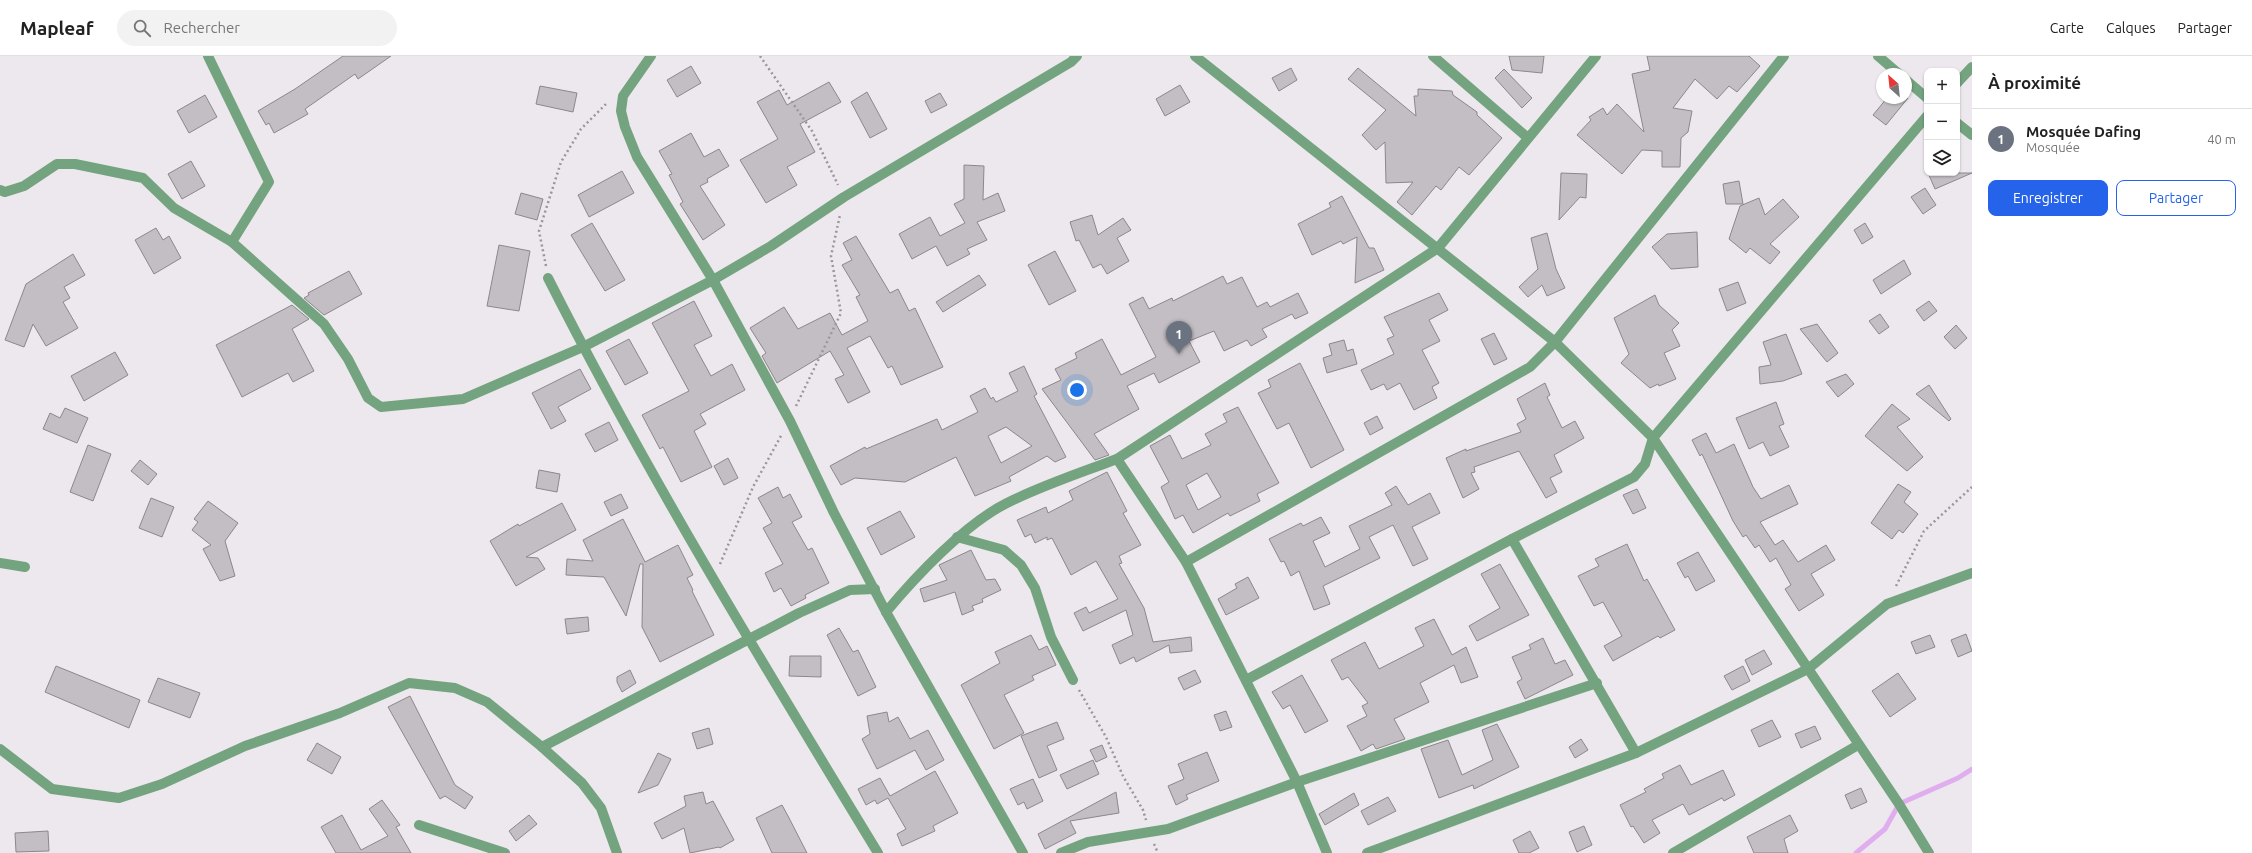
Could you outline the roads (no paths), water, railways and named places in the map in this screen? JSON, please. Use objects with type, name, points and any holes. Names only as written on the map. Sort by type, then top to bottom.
[{"type":"street","points":[[208,56],[269,182],[232,242]]},
{"type":"street","points":[[651,56],[623,96],[621,111],[625,127],[638,157],[713,280],[790,421],[834,513],[886,612],[1023,853]]},
{"type":"street","points":[[0,190],[5,192],[24,186],[57,164],[75,164],[143,178],[174,208],[232,242],[324,324],[348,359],[368,398],[381,407],[463,399],[583,347],[713,280],[771,246],[844,197],[1071,62],[1077,56]]},
{"type":"street","points":[[1195,56],[1555,342],[1653,438],[1899,804],[1929,853]]},
{"type":"street","points":[[1433,56],[1528,138]]},
{"type":"street","points":[[886,612],[902,593],[958,537],[1006,504],[1059,479],[1117,459],[1438,248],[1596,56]]},
{"type":"street","points":[[1186,562],[1530,367],[1555,342],[1784,56]]},
{"type":"street","points":[[1878,56],[1892,68]]},
{"type":"street","points":[[1960,80],[1972,67]]},
{"type":"street","points":[[1912,85],[1924,95]]},
{"type":"street","points":[[1246,680],[1512,539],[1634,478],[1645,464],[1653,438],[1924,120]]},
{"type":"street","points":[[1960,125],[1972,135]]},
{"type":"street","points":[[548,278],[583,347],[713,582],[878,853]]},
{"type":"street","points":[[1117,459],[1186,562],[1297,782],[1327,853]]},
{"type":"street","points":[[958,537],[1004,550],[1021,565],[1035,588],[1051,637],[1073,680]]},
{"type":"street","points":[[1512,539],[1597,683],[1636,753]]},
{"type":"street","points":[[0,563],[25,567]]},
{"type":"street","points":[[1367,853],[1636,753],[1808,669],[1887,604],[1972,573]]},
{"type":"street","points":[[542,747],[800,613],[850,590],[875,589]]},
{"type":"street","points":[[0,749],[52,788],[119,798],[162,784],[245,746],[340,712],[409,683],[455,688],[487,702],[542,747],[582,783],[601,808],[617,853]]},
{"type":"street","points":[[1060,853],[1088,842],[1150,833],[1208,815],[1297,782],[1597,683]]},
{"type":"street","points":[[1673,853],[1858,745]]},
{"type":"street","points":[[419,825],[505,853]]},
{"type":"waterway","points":[[1856,853],[1885,829],[1899,804],[1958,778],[1972,769]]},
{"type":"place","name":"Mosquée Dafing","points":[[1179,354]]}]
